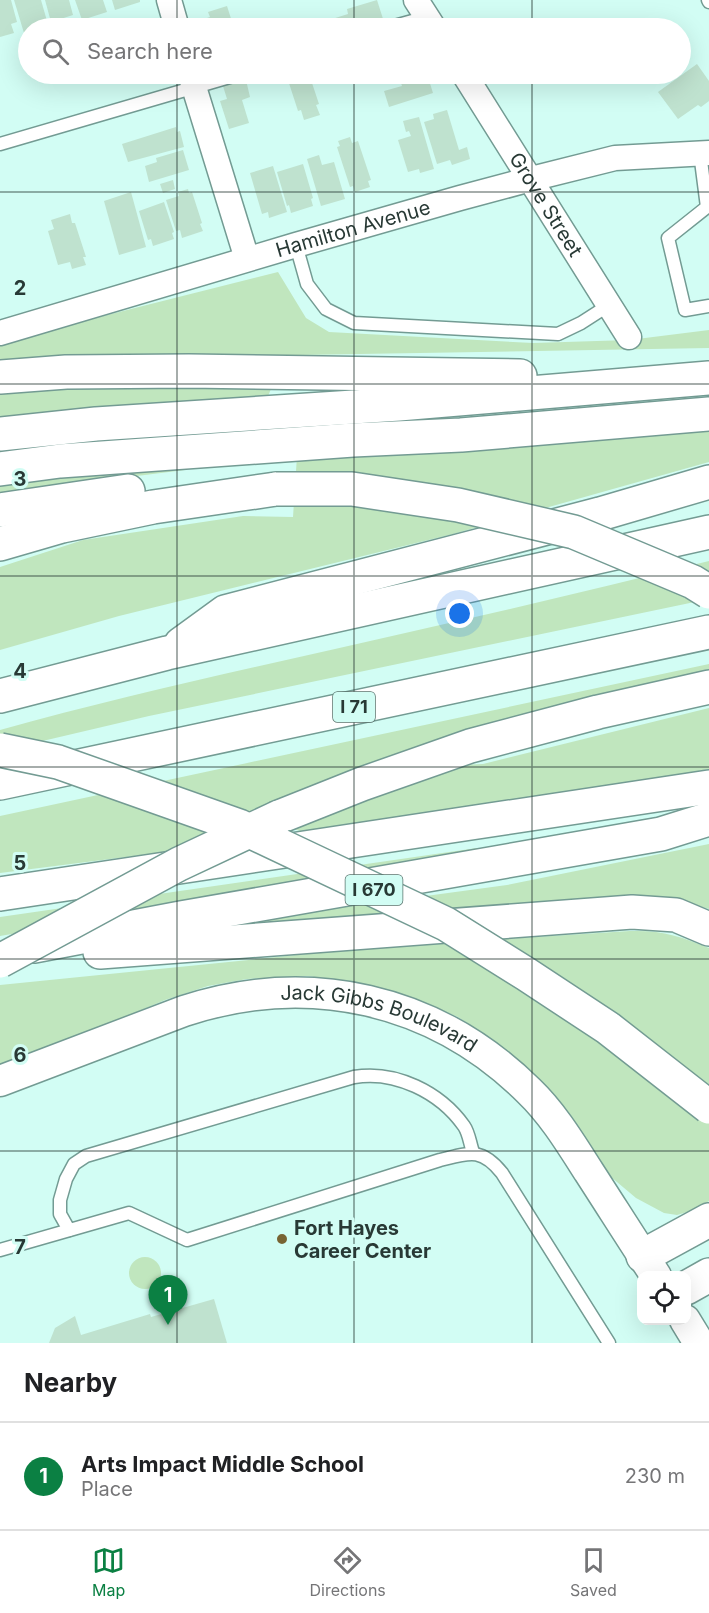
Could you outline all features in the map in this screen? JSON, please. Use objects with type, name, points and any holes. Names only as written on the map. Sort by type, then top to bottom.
[{"type":"highway","points":[[0,377],[66,372],[189,371],[705,378]]},
{"type":"highway","points":[[0,434],[96,424],[399,404],[705,378]]},
{"type":"highway","points":[[0,469],[60,461],[353,440],[461,435],[709,414]]},
{"type":"highway","points":[[167,653],[225,612],[709,482]]},
{"type":"highway","points":[[0,544],[73,523],[153,507],[276,489]]},
{"type":"highway","points":[[0,510],[133,490],[352,489],[458,505],[574,532],[693,582],[709,592]]},
{"type":"highway","points":[[0,696],[167,653],[709,532]]},
{"type":"highway","name":"I 71","points":[[0,783],[709,632]]},
{"type":"highway","points":[[0,961],[179,864],[279,818],[362,784],[470,746],[598,712],[709,687]]},
{"type":"highway","name":"I 670","points":[[0,750],[58,762],[239,826],[446,924],[608,1028],[709,1107]]},
{"type":"highway","points":[[0,894],[709,787]]},
{"type":"highway","points":[[0,953],[182,918],[661,834],[709,819]]},
{"type":"highway","points":[[0,961],[632,912],[676,915],[709,929]]},
{"type":"highway","points":[[649,1266],[709,1220]]},
{"type":"highway","points":[[691,1286],[709,1275]]},
{"type":"street","points":[[169,0],[174,18]]},
{"type":"street","points":[[193,84],[247,259]]},
{"type":"street","name":"Grove Street","points":[[470,84],[629,337]]},
{"type":"street","name":"Hamilton Avenue","points":[[0,333],[247,259],[531,179],[615,158],[704,153]]},
{"type":"street","name":"Jack Gibbs Boulevard","points":[[0,1081],[213,1001],[245,995],[302,992],[356,996],[400,1010],[447,1029],[491,1058],[530,1092],[571,1143],[649,1266]]},
{"type":"street","points":[[688,1325],[699,1343]]},
{"type":"lane","points":[[0,144],[180,84]]},
{"type":"lane","points":[[704,153],[707,207],[668,238],[685,310],[709,306]]},
{"type":"lane","points":[[296,245],[307,284],[326,309],[354,323],[558,334],[581,323],[609,305]]},
{"type":"lane","points":[[69,1230],[60,1214],[60,1200],[66,1179],[74,1164],[86,1156],[354,1077],[385,1076],[429,1093],[465,1127],[473,1152]]},
{"type":"lane","points":[[0,1250],[129,1213],[187,1240],[440,1160],[473,1152],[491,1159],[502,1173],[609,1343]]},
{"type":"green space","points":[[278,272],[306,318],[329,332],[533,343],[629,340],[709,330],[709,348],[181,357],[0,363],[0,342]]},
{"type":"green space","points":[[75,388],[271,389],[268,396],[0,418],[0,391]]},
{"type":"green space","points":[[709,429],[709,462],[453,534],[119,616],[0,650],[0,567],[83,540],[243,516],[293,517],[297,456]]},
{"type":"green space","points":[[186,462],[185,470],[0,493],[0,480]]},
{"type":"green space","points":[[709,561],[709,599],[149,716],[0,751],[0,730],[51,716]]},
{"type":"green space","points":[[709,664],[709,673],[300,794],[283,837],[0,873],[0,816]]},
{"type":"green space","points":[[709,708],[709,769],[603,789],[303,832],[294,829],[458,765],[483,764]]},
{"type":"green space","points":[[709,844],[709,909],[682,901],[651,897],[566,900],[406,914],[249,924],[315,911],[507,885]]},
{"type":"green space","points":[[477,848],[477,853],[0,936],[0,917]]},
{"type":"green space","points":[[630,931],[671,935],[709,948],[709,1201],[694,1210],[677,1215],[664,1213],[636,1198],[611,1177],[571,1117],[543,1086],[484,1034],[458,1017],[418,1000],[385,990],[307,976],[247,979],[208,986],[165,1000],[66,1042],[0,1066],[0,985],[376,947]]},
{"type":"green space","points":[[145,1257],[156,1262],[161,1273],[156,1284],[145,1289],[134,1284],[129,1273],[134,1262]]},
{"type":"building","points":[[0,0],[11,0],[17,22],[11,24],[14,33],[0,37]]},
{"type":"building","points":[[14,0],[41,0],[46,18],[19,18]]},
{"type":"building","points":[[45,0],[69,0],[73,15],[50,18]]},
{"type":"building","points":[[75,0],[103,0],[107,12],[81,18]]},
{"type":"building","points":[[112,0],[140,0],[140,2],[115,10]]},
{"type":"building","points":[[377,0],[383,18],[335,18],[348,14],[347,9]]},
{"type":"building","points":[[227,6],[231,18],[207,18],[210,17],[208,12]]},
{"type":"building","points":[[697,64],[709,81],[709,101],[701,107],[698,105],[678,119],[658,92],[669,84],[691,84],[691,68]]},
{"type":"building","points":[[247,84],[250,97],[242,100],[249,123],[229,129],[220,101],[227,99],[223,86]]},
{"type":"building","points":[[289,84],[312,84],[320,115],[304,120],[301,110],[298,111]]},
{"type":"building","points":[[401,84],[430,84],[433,93],[389,107],[384,91],[402,86]]},
{"type":"building","points":[[447,110],[459,150],[467,147],[470,159],[452,165],[450,160],[437,164],[424,122],[434,119],[433,114]]},
{"type":"building","points":[[419,117],[434,169],[420,173],[419,169],[408,172],[398,140],[411,136],[409,131],[406,132],[403,121]]},
{"type":"building","points":[[176,127],[177,132],[180,131],[184,147],[128,162],[122,144]]},
{"type":"building","points":[[350,137],[352,143],[358,141],[371,180],[368,181],[370,187],[355,192],[353,186],[350,187],[337,147],[340,146],[338,141]]},
{"type":"building","points":[[183,150],[189,170],[149,182],[145,166],[157,162],[156,158]]},
{"type":"building","points":[[319,155],[322,165],[334,162],[345,199],[321,206],[307,159]]},
{"type":"building","points":[[303,164],[313,198],[311,199],[313,206],[291,213],[277,172]]},
{"type":"building","points":[[273,166],[287,212],[269,218],[268,212],[262,214],[250,173]]},
{"type":"building","points":[[173,180],[175,189],[163,193],[160,184]]},
{"type":"building","points":[[188,189],[189,193],[192,192],[203,231],[182,238],[180,230],[176,231],[166,200],[179,196],[178,192]]},
{"type":"building","points":[[131,192],[146,247],[119,255],[104,201]]},
{"type":"building","points":[[164,202],[174,232],[172,233],[174,239],[153,246],[151,239],[148,240],[139,211]]},
{"type":"building","points":[[70,214],[86,257],[83,257],[86,265],[72,269],[70,262],[58,265],[48,231],[54,229],[51,220]]},
{"type":"building","points":[[214,1299],[227,1343],[49,1343],[55,1328],[75,1316],[81,1335],[150,1314],[151,1317]]},
{"type":"place","name":"Fort Hayes Career Center","points":[[282,1239]]},
{"type":"place","name":"Arts Impact Middle School","points":[[168,1325]]}]
